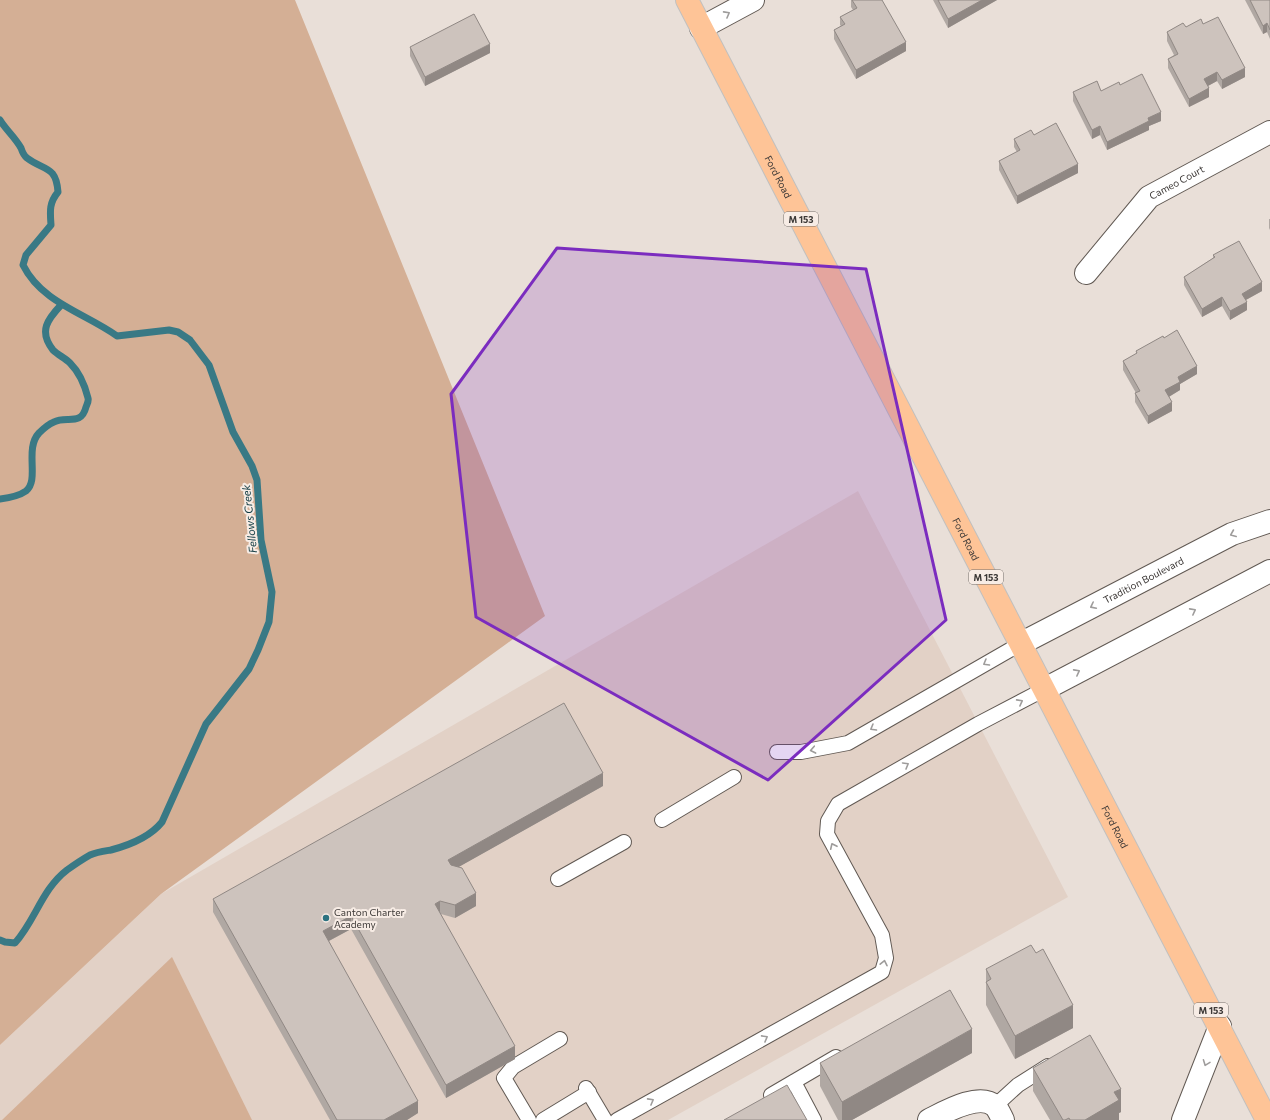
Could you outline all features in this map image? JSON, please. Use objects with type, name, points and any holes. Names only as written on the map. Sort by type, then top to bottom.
[{"type":"main road","name":"Ford Road","points":[[687,0],[1043,690],[1122,837],[1220,1026],[1267,1120]]},
{"type":"street","points":[[701,28],[753,0]]},
{"type":"street","name":"Cameo Court","points":[[1086,273],[1149,197],[1270,132]]},
{"type":"street","name":"Tradition Boulevard","points":[[1020,644],[1232,534],[1270,521]]},
{"type":"street","points":[[1043,690],[1270,571]]},
{"type":"street","points":[[1183,1120],[1220,1026]]},
{"type":"street","points":[[929,1120],[966,1103],[982,1101],[999,1113]]},
{"type":"lane","points":[[777,752],[800,752],[848,743],[1020,644]]},
{"type":"lane","points":[[617,1120],[882,972],[886,958],[882,935],[833,847],[827,834],[828,821],[838,804],[978,724],[1043,690]]},
{"type":"lane","points":[[662,820],[734,777]]},
{"type":"lane","points":[[558,879],[624,842]]},
{"type":"lane","points":[[529,1120],[504,1078],[513,1067],[560,1039]]},
{"type":"lane","points":[[760,1101],[851,1049]]},
{"type":"lane","points":[[999,1113],[1018,1085],[1059,1059]]},
{"type":"lane","points":[[794,1082],[814,1120]]},
{"type":"lane","points":[[543,1120],[588,1090],[606,1120]]},
{"type":"highlighted area","points":[[557,248],[866,269],[946,620],[768,780],[476,617],[451,394]]},
{"type":"shaded area","points":[[0,0],[295,0],[545,616],[161,894],[0,1045]]},
{"type":"shaded area","name":"Canton Charter Academy","points":[[858,491],[1068,897],[668,1120],[0,1120],[0,1045],[161,894]]},
{"type":"shaded area","points":[[172,957],[252,1120],[2,1120]]},
{"type":"building","points":[[852,0],[882,0],[906,42],[856,70],[834,30],[845,24],[840,17],[857,8]]},
{"type":"building","points":[[938,0],[982,0],[948,19]]},
{"type":"building","points":[[1250,0],[1270,0],[1270,30],[1267,23],[1263,26]]},
{"type":"building","points":[[474,14],[490,44],[425,77],[410,47]]},
{"type":"building","points":[[1218,17],[1245,68],[1222,80],[1217,72],[1204,79],[1209,88],[1189,99],[1168,59],[1178,54],[1167,32],[1183,23],[1186,27],[1201,19],[1203,24]]},
{"type":"building","points":[[1142,74],[1161,112],[1148,118],[1149,121],[1107,142],[1100,126],[1092,130],[1073,92],[1097,81],[1101,91],[1119,82],[1120,85]]},
{"type":"building","points":[[1056,123],[1078,164],[1017,196],[999,161],[1020,150],[1014,139],[1031,130],[1034,135]]},
{"type":"building","points":[[1239,241],[1262,282],[1242,294],[1247,302],[1230,311],[1222,297],[1202,309],[1184,277],[1215,257],[1213,255]]},
{"type":"building","points":[[1177,330],[1197,366],[1178,377],[1180,382],[1165,390],[1172,402],[1148,416],[1135,393],[1140,391],[1123,361],[1137,353],[1136,351]]},
{"type":"building","name":"Canton Charter Academy","points":[[564,703],[603,773],[448,860],[451,865],[462,868],[476,893],[455,905],[440,901],[435,904],[515,1046],[446,1085],[351,916],[323,931],[418,1101],[384,1120],[337,1120],[213,899]]},
{"type":"building","points":[[1031,945],[1036,953],[1043,949],[1073,1005],[1015,1036],[986,982],[991,979],[986,969]]},
{"type":"building","points":[[950,990],[972,1029],[842,1102],[820,1063]]},
{"type":"building","points":[[1090,1035],[1121,1089],[1114,1092],[1119,1100],[1085,1120],[1070,1120],[1069,1118],[1063,1120],[1033,1068]]},
{"type":"building","points":[[787,1085],[807,1120],[724,1120]]},
{"type":"waterway","name":"Fellows Creek","points":[[0,120],[19,144],[26,157],[52,173],[57,183],[58,192],[51,207],[51,225],[26,255],[23,265],[31,278],[41,289],[53,298],[117,336],[169,330],[178,332],[190,340],[209,365],[233,432],[252,466],[257,480],[261,540],[272,592],[269,622],[249,669],[206,724],[162,822],[152,832],[139,840],[118,848],[90,855],[67,870],[51,886],[28,925],[15,943],[0,940]]},
{"type":"waterway","points":[[0,499],[20,494],[26,491],[30,486],[32,480],[33,447],[39,433],[48,425],[59,420],[77,419],[81,417],[88,402],[85,389],[76,371],[68,361],[53,350],[46,337],[46,326],[52,315],[61,305]]},
{"type":"place","name":"Canton Charter Academy","points":[[326,918]]}]
